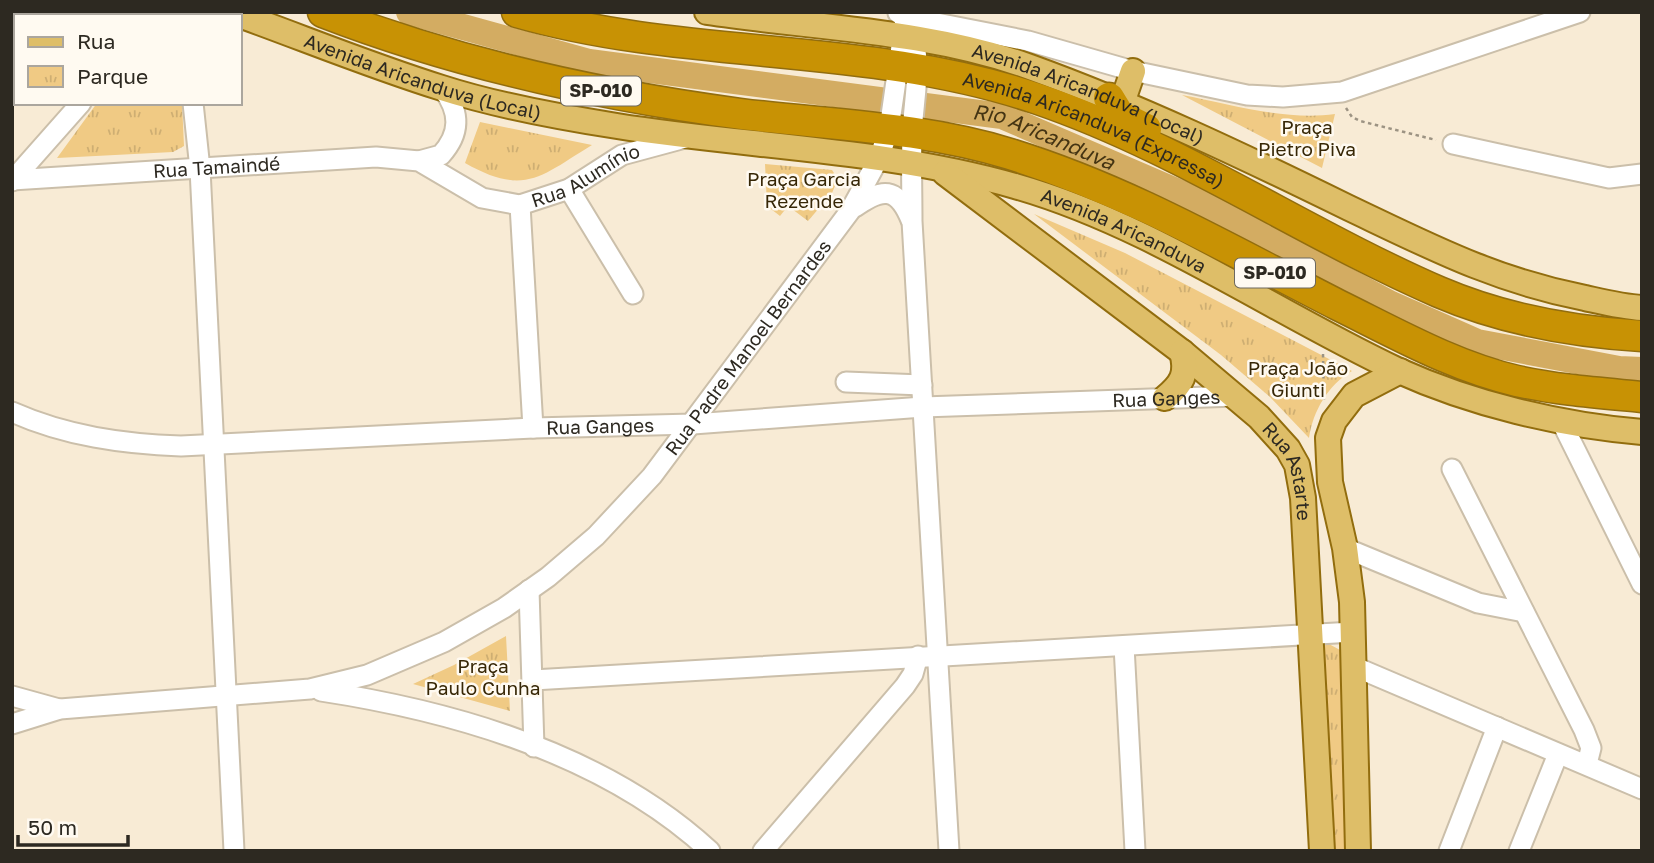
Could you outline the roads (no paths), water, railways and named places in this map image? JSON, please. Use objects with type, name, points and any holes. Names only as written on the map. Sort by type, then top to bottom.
[{"type":"highway","name":"SP-010","points":[[323,12],[422,49],[519,74],[741,114],[902,121],[1082,178],[1150,207],[1371,321],[1454,360],[1516,381],[1642,397]]},
{"type":"highway","name":"Avenida Aricanduva (Expressa)","points":[[517,12],[613,33],[906,46],[1193,166],[1441,293],[1522,319],[1642,336]]},
{"type":"highway","points":[[1115,101],[1120,116],[1289,201],[1299,221]]},
{"type":"highway","points":[[1589,392],[1603,386],[1642,388]]},
{"type":"main road","name":"Avenida Aricanduva (Local)","points":[[718,13],[906,46],[948,43],[1028,66],[1115,101],[1350,208],[1444,255],[1533,288],[1642,308]]},
{"type":"main road","name":"Avenida Aricanduva (Local)","points":[[242,16],[443,89],[602,123],[912,164]]},
{"type":"main road","points":[[1115,101],[1133,71]]},
{"type":"main road","name":"Avenida Aricanduva","points":[[912,164],[1015,186],[1087,209],[1400,371],[1476,398],[1561,421],[1642,432]]},
{"type":"main road","name":"Rua Astarte","points":[[940,169],[1236,396],[1276,434],[1297,465],[1303,498],[1322,851]]},
{"type":"main road","points":[[1166,398],[1185,376],[1182,352]]},
{"type":"main road","name":"Rua Astarte","points":[[1358,851],[1353,632],[1345,548],[1330,482],[1328,438],[1334,421],[1354,395],[1400,371]]},
{"type":"street","points":[[906,46],[1028,41],[1133,71],[1247,95],[1316,96],[1342,92],[1580,12]]},
{"type":"street","name":"Rua Padre Manoel Bernardes","points":[[529,590],[596,537],[693,424],[850,211],[902,121],[906,46]]},
{"type":"street","points":[[419,162],[441,155],[456,132],[458,117],[453,102],[443,89]]},
{"type":"street","points":[[13,180],[79,105]]},
{"type":"street","points":[[193,105],[200,169],[234,851]]},
{"type":"street","points":[[902,121],[912,164],[912,221],[923,407],[928,655],[949,851]]},
{"type":"street","name":"Rua Alumínio","points":[[419,162],[482,198],[520,205],[569,189],[622,155],[693,136]]},
{"type":"street","points":[[1453,144],[1609,178],[1642,174]]},
{"type":"street","name":"Rua Tamaindé","points":[[13,180],[376,157],[419,162]]},
{"type":"street","points":[[569,189],[633,294]]},
{"type":"street","points":[[850,211],[873,194],[884,192],[901,200],[912,221]]},
{"type":"street","points":[[520,205],[533,428]]},
{"type":"street","points":[[846,382],[922,386]]},
{"type":"street","name":"Rua Ganges","points":[[12,412],[64,431],[115,441],[171,446],[533,428],[693,424],[923,407],[1236,396]]},
{"type":"street","points":[[1561,421],[1642,584]]},
{"type":"street","points":[[1452,469],[1591,748],[1587,764]]},
{"type":"street","points":[[1345,548],[1486,606],[1524,612]]},
{"type":"street","points":[[529,590],[534,747]]},
{"type":"street","points":[[12,724],[60,709],[310,689],[367,676],[417,656],[505,608],[529,590]]},
{"type":"street","points":[[533,680],[928,655],[1309,637],[1353,632]]},
{"type":"street","points":[[1124,646],[1135,851]]},
{"type":"street","points":[[763,851],[905,686],[928,655]]},
{"type":"street","points":[[1353,666],[1642,789]]},
{"type":"street","points":[[310,689],[440,714],[534,747],[646,800],[710,851]]},
{"type":"street","points":[[12,696],[60,709]]},
{"type":"street","points":[[1448,851],[1497,727]]},
{"type":"street","points":[[1519,851],[1558,754]]},
{"type":"waterway","name":"Rio Aricanduva","points":[[409,12],[589,62],[1002,116],[1192,198],[1391,304],[1477,342],[1619,369],[1642,370]]},
{"type":"park label","name":"Praça Pietro Piva","points":[[1307,138]]},
{"type":"park label","name":"Praça Garcia Rezende","points":[[804,190]]},
{"type":"park label","name":"Praça João Giunti","points":[[1298,379]]},
{"type":"park label","name":"Praça Paulo Cunha","points":[[483,677]]}]
